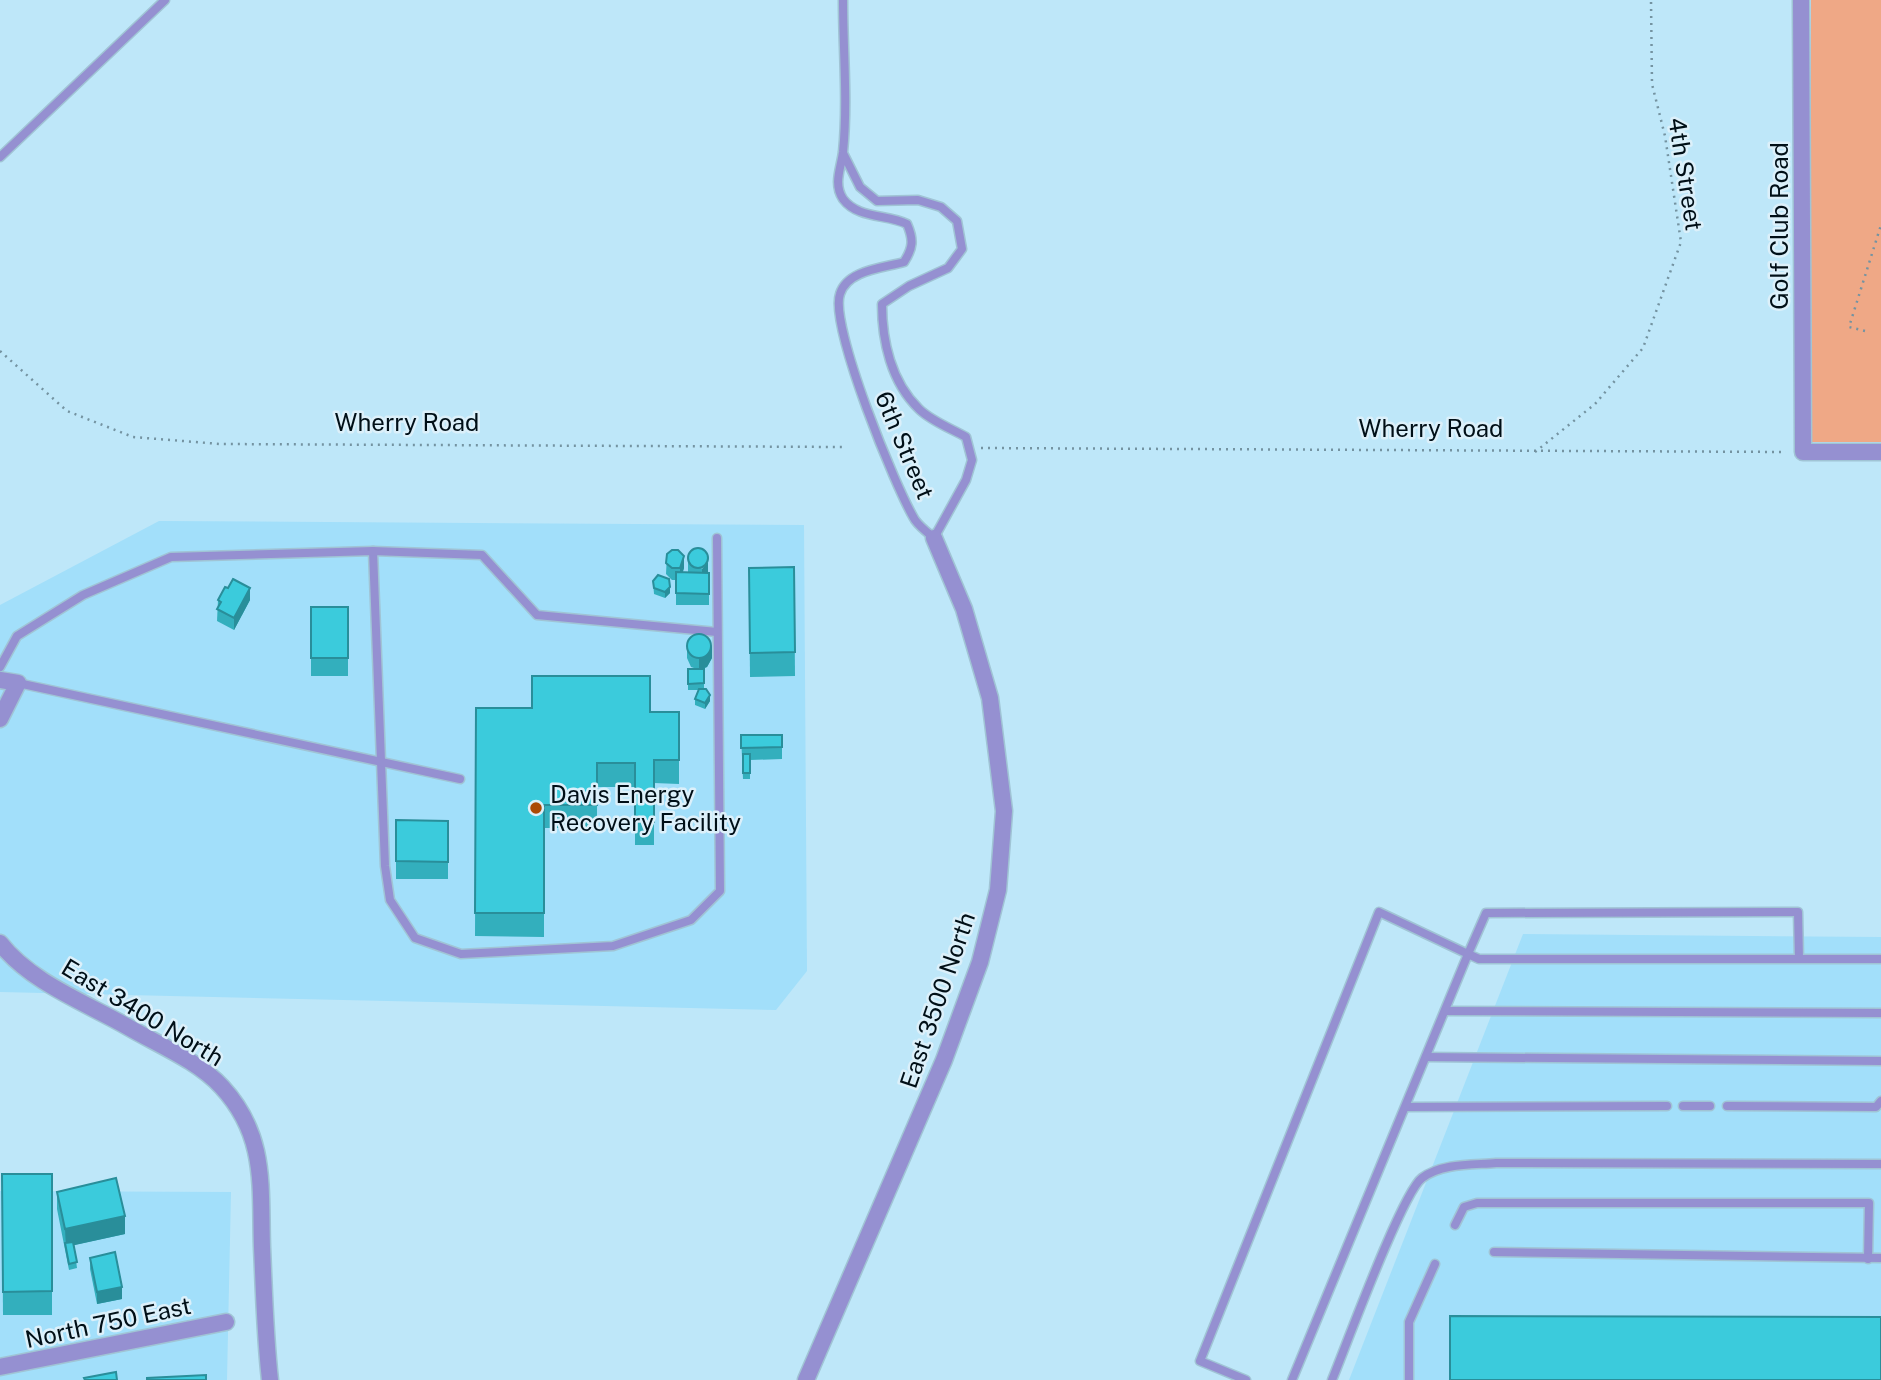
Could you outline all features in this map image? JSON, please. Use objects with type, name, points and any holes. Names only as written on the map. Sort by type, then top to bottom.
[{"type":"street","name":"Golf Club Road","points":[[1801,0],[1803,452]]},
{"type":"street","points":[[1803,452],[1881,452]]},
{"type":"street","name":"East 3500 North","points":[[806,1380],[944,1060],[980,962],[998,890],[1004,811],[990,698],[964,609],[934,538]]},
{"type":"street","points":[[0,680],[18,683],[0,719]]},
{"type":"street","name":"East 3400 North","points":[[0,943],[9,955],[34,973],[194,1065],[221,1085],[238,1107],[253,1136],[262,1178],[264,1283],[270,1380]]},
{"type":"street","name":"North 750 East","points":[[0,1367],[226,1322]]},
{"type":"lane","points":[[0,157],[165,0]]},
{"type":"lane","name":"6th Street","points":[[843,0],[843,153],[837,178],[843,199],[863,214],[891,216],[907,224],[912,236],[912,250],[904,262],[852,276],[839,293],[839,324],[869,413],[916,521],[934,538],[966,480],[972,460],[966,437],[920,411],[900,386],[882,335],[882,304],[909,286],[948,268],[962,249],[957,220],[941,207],[918,200],[877,201],[860,187],[843,153]]},
{"type":"lane","points":[[373,551],[384,866],[390,900],[415,938],[461,954],[613,946],[691,920],[720,891],[717,538]]},
{"type":"lane","points":[[0,667],[16,636],[83,595],[172,557],[373,551],[482,555],[537,615],[717,632]]},
{"type":"lane","points":[[18,683],[460,779]]},
{"type":"lane","points":[[1246,1380],[1200,1361],[1379,912],[1479,959],[1881,959]]},
{"type":"lane","points":[[1292,1380],[1486,913],[1798,912],[1799,959]]},
{"type":"lane","points":[[1446,1011],[1881,1013]]},
{"type":"lane","points":[[1426,1057],[1881,1060]]},
{"type":"lane","points":[[1727,1106],[1876,1107],[1881,1101]]},
{"type":"lane","points":[[1406,1107],[1667,1106]]},
{"type":"lane","points":[[1683,1106],[1710,1106]]},
{"type":"lane","points":[[1332,1380],[1405,1205],[1421,1178],[1449,1166],[1496,1163],[1881,1164]]},
{"type":"lane","points":[[1455,1226],[1464,1207],[1477,1203],[1869,1203],[1868,1259]]},
{"type":"lane","points":[[1494,1252],[1881,1258]]},
{"type":"lane","points":[[1409,1380],[1409,1322],[1435,1264]]},
{"type":"path","name":"4th Street","points":[[1535,452],[1595,404],[1643,348],[1681,242],[1665,136],[1652,84],[1651,0]]},
{"type":"path","points":[[1865,331],[1849,327],[1881,225]]},
{"type":"path","name":"Wherry Road","points":[[0,351],[67,411],[133,438],[220,444],[843,447]]},
{"type":"path","name":"Wherry Road","points":[[981,448],[1803,452]]},
{"type":"shaded area","points":[[1811,0],[1881,0],[1881,442],[1809,442]]},
{"type":"shaded area","points":[[159,521],[804,525],[807,971],[776,1010],[0,992],[0,605]]},
{"type":"shaded area","points":[[1523,934],[1881,937],[1881,1380],[1349,1380]]},
{"type":"shaded area","points":[[0,1191],[231,1192],[227,1380],[0,1380]]},
{"type":"building","points":[[698,548],[705,551],[708,558],[705,565],[698,568],[691,565],[688,558],[691,551]]},
{"type":"building","points":[[678,550],[684,556],[680,568],[672,568],[666,563],[667,554]]},
{"type":"building","points":[[794,567],[795,652],[750,653],[749,568]]},
{"type":"building","points":[[676,572],[709,573],[709,594],[676,593]]},
{"type":"building","points":[[658,575],[669,579],[670,587],[665,592],[654,588],[653,581]]},
{"type":"building","points":[[233,579],[250,588],[234,618],[217,609],[221,602],[218,600]]},
{"type":"building","points":[[311,607],[348,607],[348,658],[311,658]]},
{"type":"building","points":[[699,634],[707,638],[711,646],[707,654],[699,658],[691,654],[687,646],[691,638]]},
{"type":"building","points":[[688,669],[704,669],[704,683],[688,684]]},
{"type":"building","name":"Davis Energy Recovery Facility","points":[[532,676],[650,676],[650,712],[679,712],[679,760],[654,760],[654,822],[635,822],[635,763],[597,763],[597,805],[544,805],[544,913],[475,913],[476,708],[532,708]]},
{"type":"building","points":[[699,689],[706,689],[710,695],[705,703],[695,699]]},
{"type":"building","points":[[741,735],[782,735],[782,747],[741,748]]},
{"type":"building","points":[[743,754],[750,754],[750,773],[743,773]]},
{"type":"building","points":[[396,820],[448,821],[448,862],[396,861]]},
{"type":"building","points":[[2,1174],[52,1174],[52,1291],[3,1292]]},
{"type":"building","points":[[116,1178],[125,1216],[65,1229],[57,1192]]},
{"type":"building","points":[[73,1242],[77,1262],[69,1264],[65,1243]]},
{"type":"building","points":[[115,1252],[122,1287],[97,1292],[90,1258]]},
{"type":"building","points":[[1450,1316],[1881,1317],[1881,1380],[1450,1380]]},
{"type":"building","points":[[116,1372],[117,1380],[84,1378]]},
{"type":"building","points":[[206,1375],[206,1380],[147,1380],[147,1378]]},
{"type":"place","name":"Davis Energy Recovery Facility","points":[[536,808]]}]
